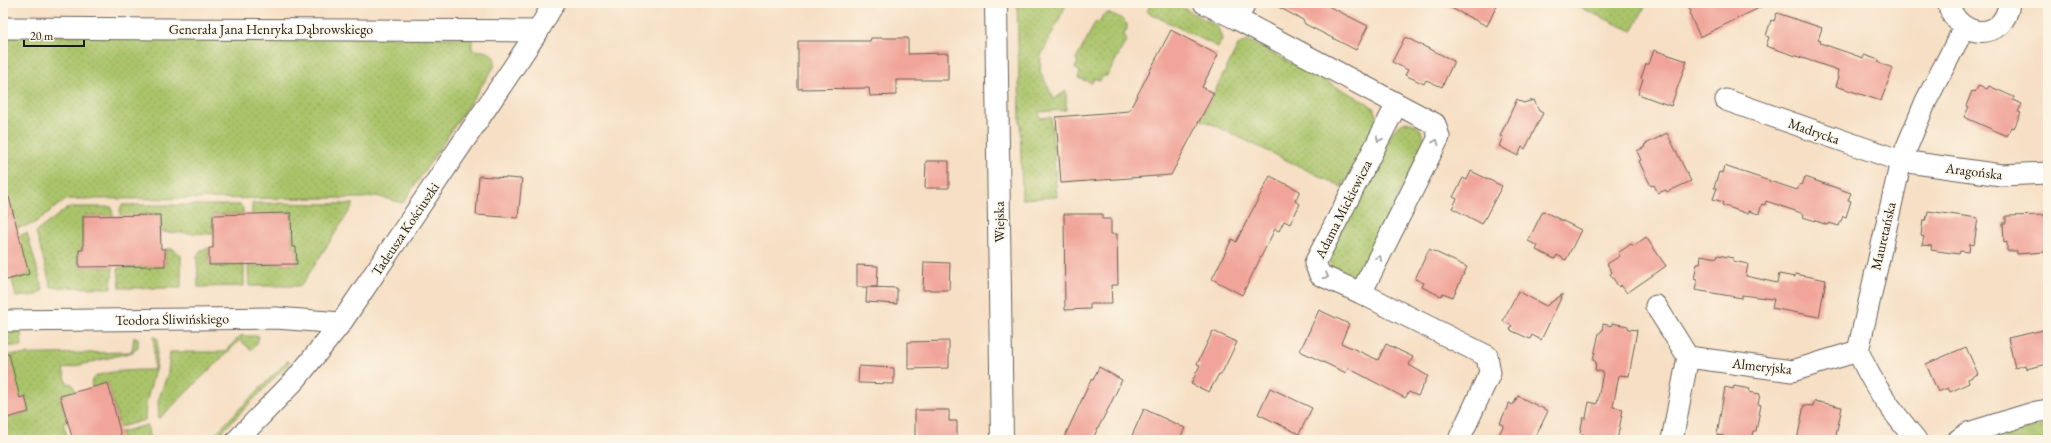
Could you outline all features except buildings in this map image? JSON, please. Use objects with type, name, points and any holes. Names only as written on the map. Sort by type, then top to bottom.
[{"type":"street","name":"Tadeusza Kościuszki","points":[[237,440],[296,379],[341,323],[538,31],[554,3]]},
{"type":"street","name":"Wiejska","points":[[996,3],[1002,440]]},
{"type":"street","points":[[1204,3],[1241,11],[1397,104],[1435,124],[1439,137],[1361,293]]},
{"type":"street","points":[[1948,3],[1952,17],[1964,28],[1977,32],[1993,29],[2002,22],[2008,12],[2009,3]]},
{"type":"street","name":"Generała Jana Henryka Dąbrowskiego","points":[[3,28],[538,31]]},
{"type":"street","name":"Mauretańska","points":[[1858,351],[1901,161],[1926,101],[1964,28]]},
{"type":"street","name":"Madrycka","points":[[1726,100],[1901,161]]},
{"type":"street","name":"Adama Mickiewicza","points":[[1397,104],[1315,263],[1320,275],[1361,293],[1487,356],[1490,373],[1460,437]]},
{"type":"street","name":"Aragońska","points":[[1901,161],[2001,175],[2048,173]]},
{"type":"street","points":[[1656,306],[1688,357],[1672,440]]},
{"type":"street","name":"Teodora Śliwińskiego","points":[[3,321],[276,318],[341,323]]},
{"type":"street","points":[[1858,351],[1867,371],[1885,402],[1916,440]]},
{"type":"street","name":"Almeryjska","points":[[1688,357],[1792,371],[1858,351]]},
{"type":"street","points":[[1958,440],[1968,434],[2036,412],[2048,410]]},
{"type":"green space","points":[[1017,3],[1067,3],[1041,56],[1040,71],[1054,99],[1066,91],[1066,110],[1039,112],[1040,118],[1051,117],[1057,197],[1022,199]]},
{"type":"green space","points":[[1151,3],[1174,3],[1218,27],[1222,39],[1218,47],[1147,12]]},
{"type":"green space","points":[[1570,3],[1647,3],[1632,31]]},
{"type":"green space","points":[[1109,13],[1121,18],[1127,24],[1127,29],[1123,36],[1127,39],[1107,76],[1103,76],[1100,81],[1094,78],[1092,83],[1078,78],[1080,72],[1075,68],[1078,62],[1076,60],[1096,21],[1099,22],[1103,15]]},
{"type":"green space","points":[[3,35],[472,38],[472,50],[489,53],[494,58],[495,62],[494,67],[403,203],[376,196],[363,198],[72,199],[65,200],[33,224],[17,228],[3,201]]},
{"type":"green space","points":[[1249,41],[1364,101],[1374,110],[1377,115],[1378,123],[1342,187],[1212,124],[1200,120],[1239,44]]},
{"type":"green space","points":[[1406,122],[1419,128],[1425,141],[1362,271],[1349,275],[1338,274],[1331,267],[1329,253],[1392,133],[1399,125]]},
{"type":"green space","points":[[252,203],[354,204],[301,286],[249,286],[248,266],[266,266],[265,260],[271,264],[297,264],[296,247],[292,247],[291,213],[270,214],[252,226]]},
{"type":"green space","points":[[122,205],[240,205],[243,208],[243,214],[213,215],[213,234],[161,232],[160,215],[139,215],[121,228],[120,210]]},
{"type":"green space","points":[[72,207],[112,207],[113,216],[83,216],[83,250],[79,250],[79,267],[113,267],[111,288],[51,287],[36,232],[66,209]]},
{"type":"green space","points":[[27,233],[43,290],[37,295],[16,297],[12,279],[29,274],[7,239]]},
{"type":"green space","points":[[209,248],[209,265],[244,265],[244,286],[198,287],[197,256],[201,250]]},
{"type":"green space","points":[[165,249],[173,249],[181,255],[181,288],[120,288],[118,268],[135,267],[135,262],[140,266],[165,266]]},
{"type":"green space","points":[[3,332],[21,332],[22,346],[3,346]]},
{"type":"green space","points":[[154,336],[158,339],[156,366],[146,403],[145,420],[109,430],[108,425],[118,422],[108,383],[92,388],[92,381],[97,376],[112,372],[154,370]]},
{"type":"green space","points":[[240,336],[259,336],[257,344],[251,350],[240,340],[159,419],[158,401],[168,373],[170,352],[224,352]]},
{"type":"green space","points":[[134,337],[138,338],[138,347],[133,352],[63,369],[67,383],[72,384],[76,392],[60,396],[67,422],[63,423],[67,436],[53,440],[3,440],[3,415],[4,419],[29,412],[25,397],[20,398],[3,368],[3,355],[129,352],[132,350]]},
{"type":"green space","points":[[287,361],[290,362],[214,440],[209,440]]},
{"type":"green space","points":[[147,425],[150,440],[123,440],[122,437],[111,439],[110,435]]},
{"type":"green space","points":[[2048,425],[2048,440],[1986,440],[1988,439]]}]
